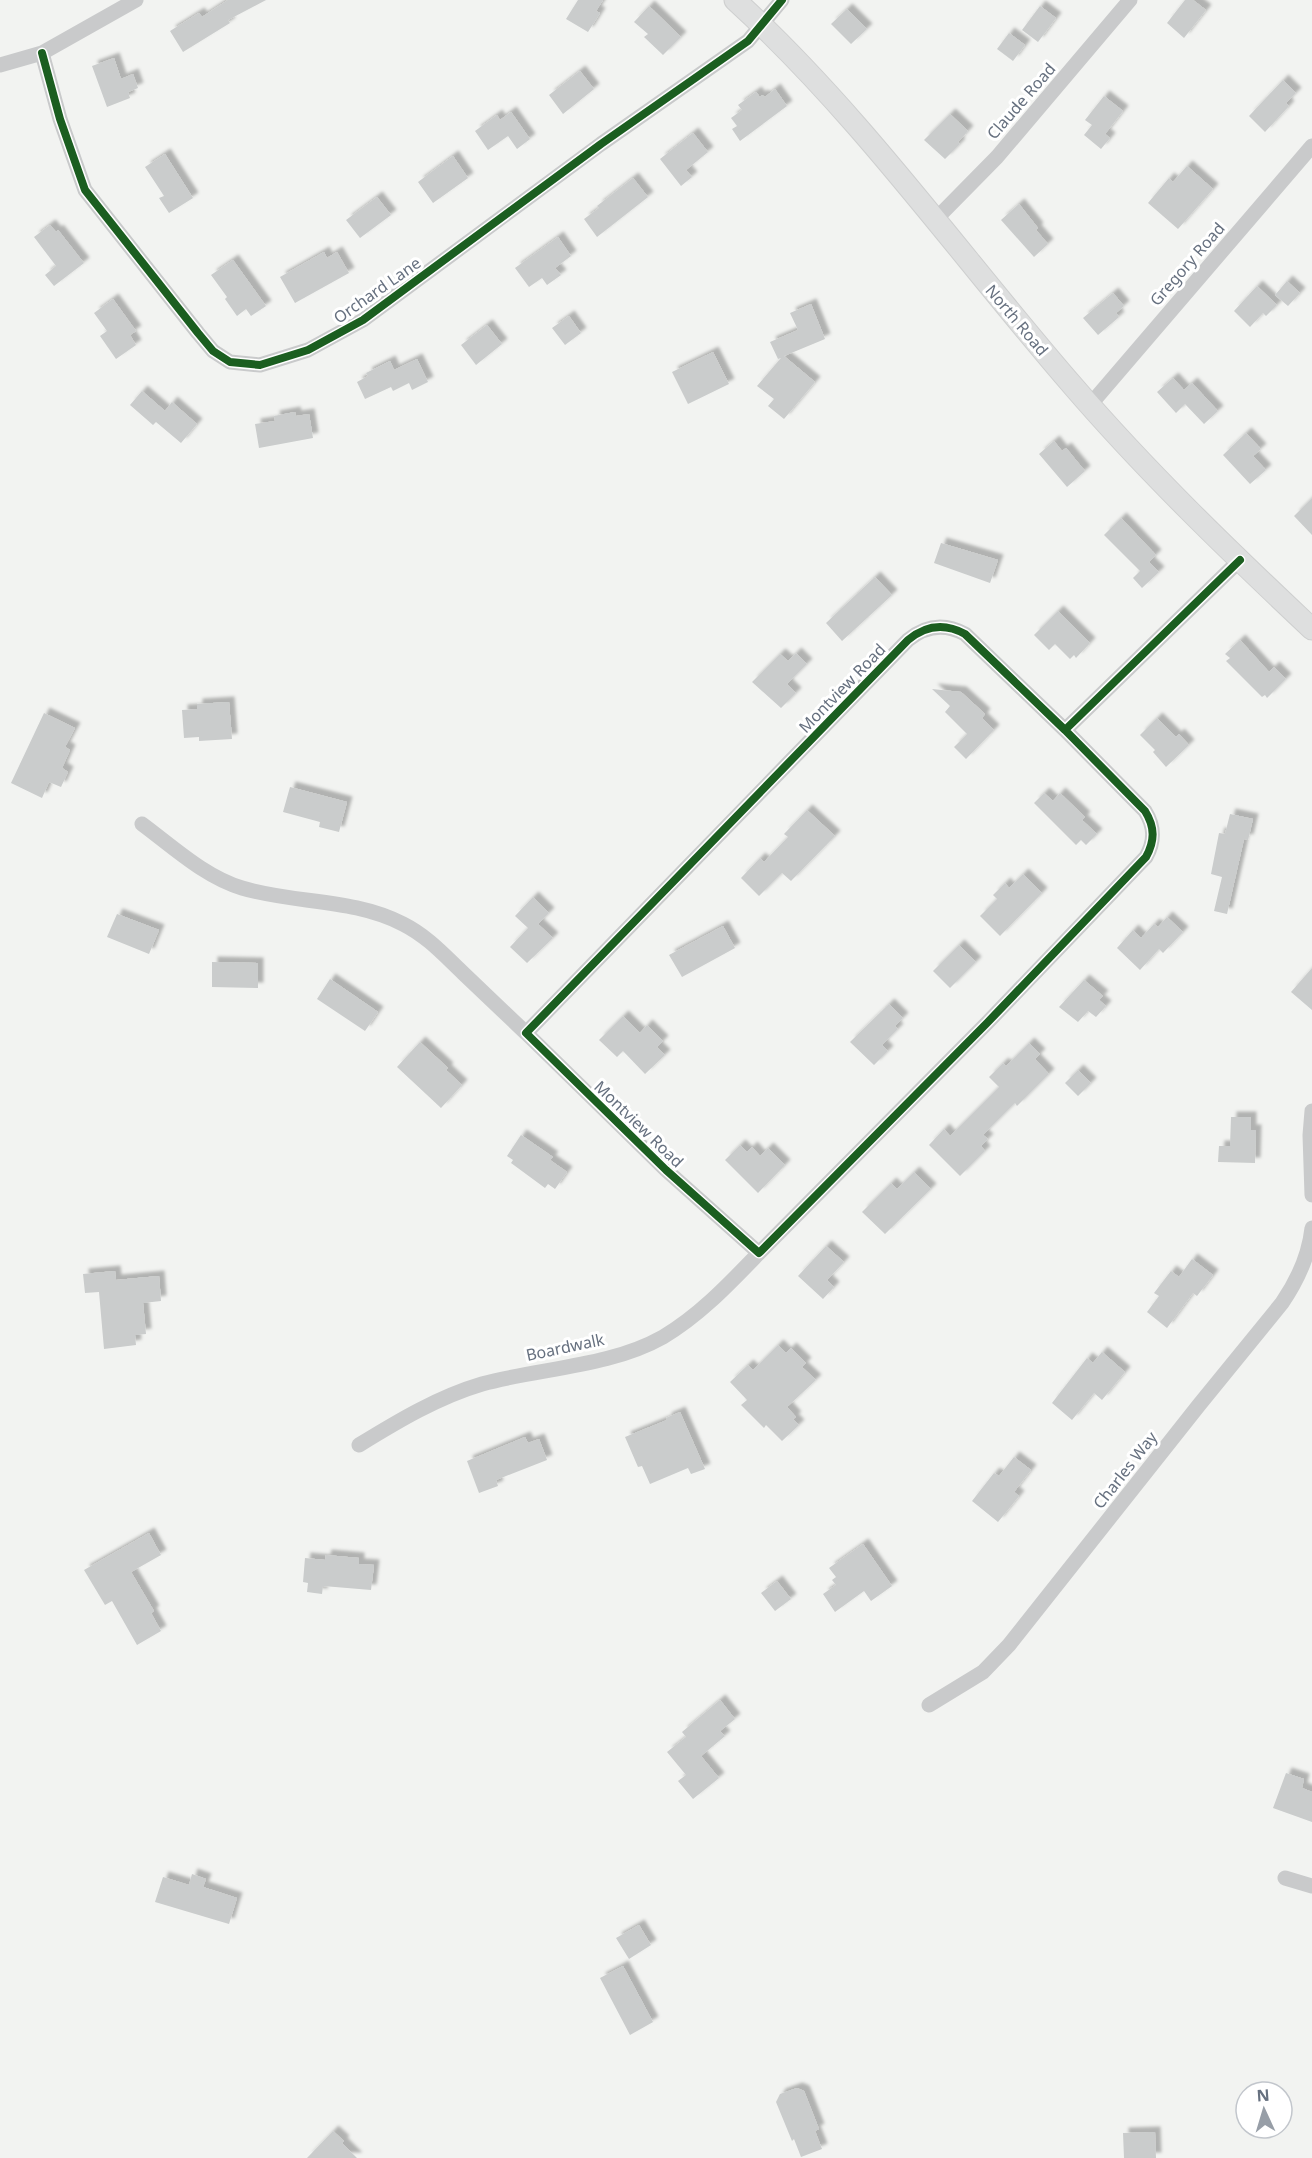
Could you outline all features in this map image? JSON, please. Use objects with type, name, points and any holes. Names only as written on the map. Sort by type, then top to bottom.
[{"type":"main road","name":"North Road","points":[[735,0],[762,25],[864,136],[1090,405],[1144,464],[1240,560],[1309,619]]},
{"type":"street","points":[[0,65],[42,53],[136,0]]},
{"type":"street","name":"Orchard Lane","points":[[42,53],[60,119],[85,190],[213,351],[230,362],[260,365],[308,350],[363,320],[601,144],[748,41],[782,0]]},
{"type":"street","name":"Claude Road","points":[[934,220],[997,157],[1130,0]]},
{"type":"street","name":"Gregory Road","points":[[1090,405],[1312,146]]},
{"type":"street","points":[[1065,730],[1240,560]]},
{"type":"street","name":"Montview Road","points":[[936,626],[951,627],[965,634],[1065,730],[1145,811],[1151,822],[1153,834],[1146,857],[987,1023],[759,1253],[666,1170],[526,1033],[900,648],[921,631],[936,626]]},
{"type":"street","points":[[142,824],[191,861],[222,880],[240,887],[285,898],[356,907],[403,924],[431,941],[526,1033]]},
{"type":"street","points":[[1312,1111],[1310,1135],[1312,1195]]},
{"type":"street","name":"Charles Way","points":[[929,1705],[983,1672],[1009,1645],[1282,1303],[1301,1269],[1312,1228]]},
{"type":"street","name":"Boardwalk","points":[[359,1445],[412,1414],[482,1384],[626,1352],[662,1337],[703,1309],[759,1253]]},
{"type":"street","points":[[1285,1878],[1312,1886]]},
{"type":"building","points":[[228,0],[266,0],[228,20],[230,23],[183,52],[170,31],[199,13],[202,17]]},
{"type":"building","points":[[578,0],[603,0],[596,11],[600,13],[588,32],[566,19]]},
{"type":"building","points":[[1185,0],[1193,0],[1206,10],[1184,38],[1167,23]]},
{"type":"building","points":[[649,6],[681,37],[663,55],[644,37],[648,34],[634,22]]},
{"type":"building","points":[[1040,6],[1056,18],[1038,42],[1022,30]]},
{"type":"building","points":[[847,9],[867,29],[851,44],[831,24]]},
{"type":"building","points":[[1009,33],[1025,45],[1013,61],[997,49]]},
{"type":"building","points":[[114,58],[121,79],[133,74],[138,88],[128,92],[130,98],[107,107],[92,66]]},
{"type":"building","points":[[580,71],[594,89],[563,114],[549,95]]},
{"type":"building","points":[[1283,80],[1296,93],[1286,103],[1289,106],[1265,132],[1249,116]]},
{"type":"building","points":[[775,89],[787,106],[740,141],[732,129],[737,126],[731,118],[742,110],[738,105],[756,92],[760,97],[762,95],[765,97]]},
{"type":"building","points":[[1104,96],[1123,111],[1105,134],[1110,138],[1101,149],[1084,135],[1092,125],[1085,120]]},
{"type":"building","points":[[511,112],[530,139],[517,149],[508,136],[488,150],[475,131],[497,115],[500,120]]},
{"type":"building","points":[[950,114],[968,131],[958,142],[960,144],[945,159],[924,140]]},
{"type":"building","points":[[693,133],[708,152],[686,170],[692,177],[681,186],[660,159]]},
{"type":"building","points":[[165,154],[193,198],[169,213],[159,198],[164,196],[145,167]]},
{"type":"building","points":[[453,156],[468,178],[433,203],[418,182]]},
{"type":"building","points":[[1187,166],[1213,189],[1178,229],[1148,203],[1169,178],[1173,182]]},
{"type":"building","points":[[633,178],[648,197],[597,237],[584,219]]},
{"type":"building","points":[[377,197],[391,215],[360,238],[346,220]]},
{"type":"building","points":[[1019,204],[1048,244],[1034,257],[1001,220]]},
{"type":"building","points":[[50,225],[56,232],[58,230],[84,263],[54,286],[45,275],[56,266],[34,237]]},
{"type":"building","points":[[558,237],[571,256],[555,268],[561,275],[547,285],[542,278],[529,287],[515,268]]},
{"type":"building","points":[[324,252],[327,258],[337,252],[349,273],[295,303],[280,277]]},
{"type":"building","points":[[233,260],[266,306],[251,316],[246,309],[237,316],[211,275]]},
{"type":"building","points":[[1287,281],[1300,293],[1288,306],[1275,295]]},
{"type":"building","points":[[1257,286],[1277,305],[1266,316],[1263,313],[1250,327],[1234,311]]},
{"type":"building","points":[[1113,293],[1124,306],[1116,313],[1119,317],[1098,335],[1083,318]]},
{"type":"building","points":[[113,299],[136,331],[130,335],[136,345],[116,359],[100,336],[107,331],[94,313]]},
{"type":"building","points":[[811,304],[825,339],[784,356],[815,382],[784,419],[768,406],[774,399],[757,386],[781,358],[778,359],[770,342],[798,330],[790,313]]},
{"type":"building","points":[[569,316],[581,333],[565,345],[552,328]]},
{"type":"building","points":[[487,325],[502,344],[476,365],[461,345]]},
{"type":"building","points":[[713,352],[729,384],[688,404],[672,372]]},
{"type":"building","points":[[417,359],[428,382],[412,390],[409,383],[393,391],[391,387],[365,399],[357,382],[368,376],[366,373],[390,361],[394,370]]},
{"type":"building","points":[[1173,378],[1184,390],[1192,383],[1218,411],[1204,424],[1185,404],[1176,413],[1157,392]]},
{"type":"building","points":[[142,391],[165,411],[172,402],[197,424],[181,443],[156,422],[153,425],[130,405]]},
{"type":"building","points":[[295,412],[296,416],[309,414],[313,438],[259,448],[255,424],[275,421],[274,416]]},
{"type":"building","points":[[1246,433],[1261,449],[1253,456],[1266,470],[1250,484],[1223,455]]},
{"type":"building","points":[[1054,441],[1062,451],[1066,448],[1085,471],[1067,487],[1039,454]]},
{"type":"building","points":[[1312,498],[1312,535],[1294,516]]},
{"type":"building","points":[[1121,518],[1156,555],[1140,571],[1104,535]]},
{"type":"building","points":[[941,543],[998,560],[990,583],[934,563]]},
{"type":"building","points":[[1149,562],[1159,572],[1142,588],[1133,578]]},
{"type":"building","points":[[875,577],[892,595],[842,641],[826,623]]},
{"type":"building","points":[[1058,611],[1090,643],[1076,658],[1074,655],[1070,659],[1055,644],[1049,650],[1034,635]]},
{"type":"building","points":[[1240,640],[1269,672],[1274,667],[1286,679],[1267,698],[1265,695],[1262,697],[1226,661],[1230,658],[1225,654]]},
{"type":"building","points":[[796,653],[807,664],[787,684],[796,693],[781,708],[752,682],[780,654],[788,661]]},
{"type":"building","points":[[932,689],[961,692],[985,714],[982,718],[994,730],[966,759],[954,747],[967,734],[945,712],[950,706]]},
{"type":"building","points":[[229,702],[232,739],[199,741],[199,737],[184,738],[182,710],[197,709],[197,704]]},
{"type":"building","points":[[44,713],[75,728],[65,747],[70,750],[62,768],[68,772],[61,787],[49,782],[42,798],[11,783]]},
{"type":"building","points":[[1157,718],[1176,737],[1179,734],[1189,745],[1166,767],[1153,752],[1155,750],[1140,735]]},
{"type":"building","points":[[290,787],[347,802],[339,832],[319,827],[320,822],[283,812]]},
{"type":"building","points":[[1044,793],[1053,801],[1060,793],[1085,817],[1082,820],[1097,834],[1086,845],[1081,840],[1076,845],[1034,803]]},
{"type":"building","points":[[807,810],[835,836],[791,881],[782,873],[759,896],[741,878],[760,858],[764,862],[788,837],[784,834]]},
{"type":"building","points":[[1230,814],[1253,819],[1248,840],[1244,839],[1227,914],[1214,911],[1222,877],[1211,874],[1219,833],[1225,834]]},
{"type":"building","points":[[1023,874],[1042,893],[1000,936],[980,916],[997,899],[993,895],[1005,883],[1009,888]]},
{"type":"building","points":[[533,897],[549,913],[538,924],[553,938],[527,963],[510,947],[528,928],[515,916]]},
{"type":"building","points":[[117,914],[159,930],[149,954],[107,937]]},
{"type":"building","points":[[1167,917],[1183,932],[1163,953],[1159,949],[1140,970],[1117,948],[1133,930],[1141,938],[1154,924],[1158,927]]},
{"type":"building","points":[[723,926],[735,948],[682,977],[669,955]]},
{"type":"building","points":[[959,945],[976,962],[950,988],[933,971]]},
{"type":"building","points":[[212,962],[258,963],[258,988],[212,987]]},
{"type":"building","points":[[1312,968],[1312,1010],[1291,992]]},
{"type":"building","points":[[330,979],[378,1012],[365,1031],[317,999]]},
{"type":"building","points":[[1084,980],[1103,996],[1099,1000],[1106,1006],[1096,1017],[1088,1011],[1078,1022],[1059,1007]]},
{"type":"building","points":[[889,1004],[903,1018],[895,1026],[898,1029],[882,1045],[888,1051],[874,1065],[850,1042]]},
{"type":"building","points":[[623,1016],[640,1033],[647,1025],[663,1041],[657,1047],[665,1055],[645,1074],[623,1051],[617,1057],[599,1040]]},
{"type":"building","points":[[420,1042],[448,1068],[446,1070],[462,1085],[441,1108],[397,1067]]},
{"type":"building","points":[[1029,1043],[1040,1054],[1035,1059],[1049,1074],[983,1135],[988,1139],[981,1146],[985,1151],[960,1176],[929,1145],[944,1129],[950,1136],[999,1087],[989,1077],[1003,1063],[1006,1066]]},
{"type":"building","points":[[1078,1070],[1091,1083],[1078,1096],[1065,1083]]},
{"type":"building","points":[[1231,1117],[1251,1117],[1251,1130],[1256,1130],[1255,1163],[1218,1162],[1219,1146],[1230,1146]]},
{"type":"building","points":[[521,1135],[553,1157],[550,1160],[567,1172],[555,1189],[548,1184],[545,1188],[511,1163],[513,1160],[507,1156]]},
{"type":"building","points":[[740,1145],[747,1152],[752,1147],[760,1156],[768,1148],[785,1165],[758,1193],[725,1160]]},
{"type":"building","points":[[914,1172],[931,1189],[885,1234],[862,1212],[891,1183],[897,1189]]},
{"type":"building","points":[[826,1246],[844,1262],[827,1280],[834,1287],[823,1299],[798,1276]]},
{"type":"building","points":[[1192,1259],[1213,1275],[1197,1296],[1193,1293],[1167,1328],[1147,1312],[1159,1296],[1154,1293],[1171,1271],[1179,1277]]},
{"type":"building","points":[[115,1271],[116,1280],[159,1276],[161,1301],[143,1303],[146,1334],[135,1335],[136,1345],[104,1349],[99,1292],[85,1293],[83,1274]]},
{"type":"building","points":[[778,1345],[786,1353],[791,1348],[806,1363],[802,1367],[816,1380],[787,1407],[796,1417],[793,1419],[799,1425],[782,1441],[766,1425],[764,1428],[741,1405],[747,1400],[730,1382],[748,1365],[753,1370]]},
{"type":"building","points":[[1102,1352],[1125,1372],[1102,1400],[1094,1393],[1072,1420],[1052,1403],[1087,1358],[1093,1363]]},
{"type":"building","points":[[680,1412],[705,1469],[691,1474],[688,1468],[650,1484],[642,1466],[638,1467],[625,1437],[667,1420],[666,1418]]},
{"type":"building","points":[[525,1437],[528,1443],[539,1439],[547,1460],[496,1480],[498,1486],[479,1493],[467,1461]]},
{"type":"building","points":[[1014,1457],[1031,1470],[1014,1492],[1019,1496],[998,1522],[972,1501],[994,1473],[999,1476]]},
{"type":"building","points":[[149,1533],[161,1555],[131,1572],[154,1611],[151,1613],[161,1631],[137,1645],[112,1601],[105,1605],[84,1570]]},
{"type":"building","points":[[863,1544],[892,1586],[871,1601],[864,1591],[835,1612],[823,1594],[836,1585],[832,1580],[836,1577],[829,1568]]},
{"type":"building","points":[[326,1555],[359,1558],[359,1564],[374,1565],[371,1590],[323,1586],[322,1594],[307,1592],[308,1583],[303,1582],[305,1558],[325,1560]]},
{"type":"building","points":[[777,1581],[791,1599],[775,1611],[761,1593]]},
{"type":"building","points":[[720,1700],[735,1719],[720,1731],[725,1736],[701,1756],[719,1778],[693,1799],[678,1781],[686,1775],[667,1752],[686,1737],[682,1732]]},
{"type":"building","points":[[1286,1773],[1304,1779],[1302,1788],[1312,1792],[1312,1822],[1273,1808]]},
{"type":"building","points":[[192,1874],[206,1879],[203,1887],[237,1898],[229,1924],[155,1902],[163,1877],[189,1885]]},
{"type":"building","points":[[639,1925],[651,1945],[629,1959],[616,1938]]},
{"type":"building","points":[[623,1966],[653,2022],[630,2035],[600,1978]]},
{"type":"building","points":[[797,2088],[804,2091],[819,2129],[815,2131],[822,2149],[801,2157],[776,2102],[780,2094]]},
{"type":"building","points":[[333,2131],[357,2158],[307,2158]]},
{"type":"building","points":[[1155,2132],[1156,2158],[1124,2158],[1123,2133]]},
{"type":"cycle path","points":[[42,53],[60,119],[85,190],[213,351],[230,362],[260,365],[308,350],[363,320],[601,144],[748,41],[782,0]]},
{"type":"cycle path","points":[[1065,730],[965,634],[943,627],[922,631],[908,640],[526,1033],[666,1170],[759,1253],[987,1023],[1146,857],[1153,834],[1145,811],[1065,730],[1240,560]]}]
